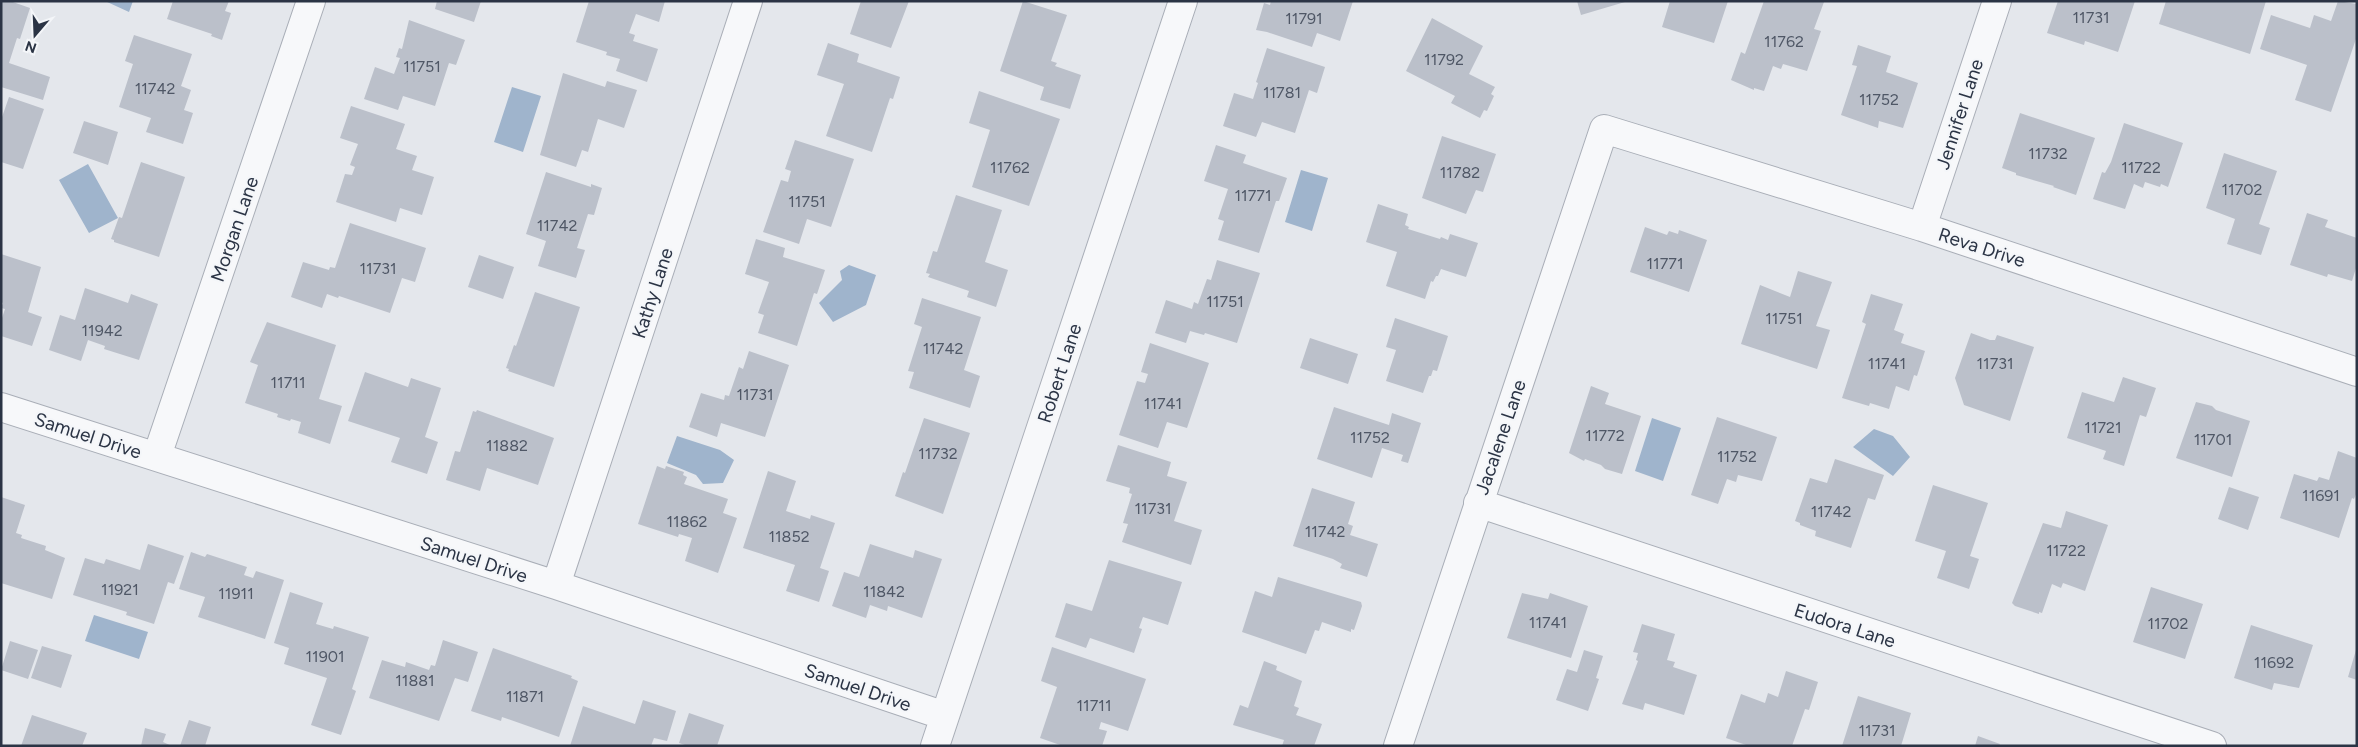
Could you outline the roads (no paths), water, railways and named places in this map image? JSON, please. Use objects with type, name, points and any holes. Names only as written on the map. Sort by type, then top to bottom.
[{"type":"street","name":"Morgan Lane","points":[[157,456],[311,1]]},
{"type":"street","name":"Kathy Lane","points":[[556,586],[748,1]]},
{"type":"street","name":"Robert Lane","points":[[935,746],[1183,1]]},
{"type":"street","name":"Jennifer Lane","points":[[1922,227],[1997,1]]},
{"type":"street","name":"Reva Drive","points":[[1604,129],[1922,227],[2357,372]]},
{"type":"street","name":"Jacalene Lane","points":[[1398,746],[1604,129]]},
{"type":"street","name":"Samuel Drive","points":[[1,407],[556,586],[945,716]]},
{"type":"street","name":"Eudora Lane","points":[[1478,503],[2212,746]]},
{"type":"water","points":[[105,1],[133,1],[129,12]]},
{"type":"water","points":[[512,87],[541,96],[523,152],[494,142]]},
{"type":"water","points":[[88,164],[118,218],[89,233],[59,180]]},
{"type":"water","points":[[1301,170],[1328,178],[1312,231],[1285,222]]},
{"type":"water","points":[[849,265],[876,275],[866,305],[833,322],[819,303],[842,280],[840,271]]},
{"type":"water","points":[[1652,418],[1681,428],[1663,481],[1635,471]]},
{"type":"water","points":[[1874,429],[1893,436],[1910,457],[1893,476],[1853,447]]},
{"type":"water","points":[[677,436],[720,450],[734,460],[723,483],[703,484],[696,475],[667,463]]},
{"type":"water","points":[[94,615],[148,632],[139,659],[85,641]]}]
